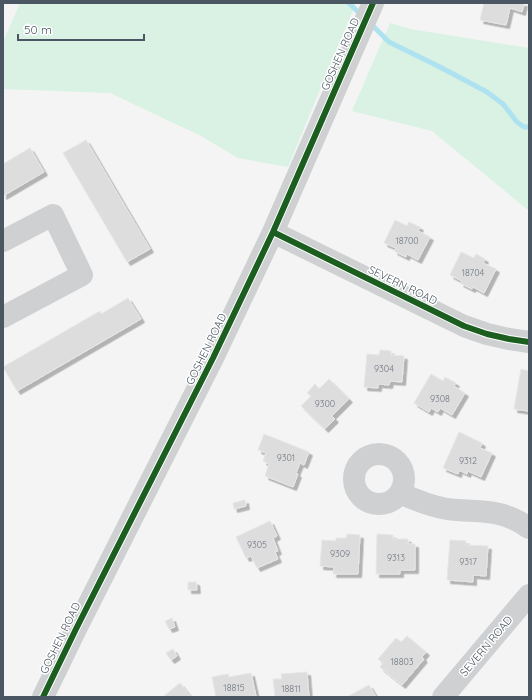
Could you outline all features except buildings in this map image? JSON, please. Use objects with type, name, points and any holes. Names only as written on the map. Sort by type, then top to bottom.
[{"type":"street","name":"GOSHEN ROAD","points":[[43,697],[273,232],[373,3]]},
{"type":"street","points":[[3,241],[52,215],[82,274],[3,317]]},
{"type":"street","name":"SEVERN ROAD","points":[[273,232],[464,326],[487,334],[529,342]]},
{"type":"street","points":[[400,493],[417,501],[446,509],[498,513],[511,517],[529,528]]},
{"type":"street","name":"SEVERN ROAD","points":[[443,697],[529,595]]},
{"type":"green space","points":[[20,3],[356,3],[288,167],[238,158],[201,136],[110,93],[3,89],[3,42]]},
{"type":"green space","points":[[390,23],[410,29],[529,48],[529,211],[432,131],[352,111]]},
{"type":"waterway","points":[[349,3],[361,15]]},
{"type":"waterway","points":[[370,23],[389,42],[487,92],[503,104],[517,122],[524,127],[529,127]]},
{"type":"cycle path","points":[[43,697],[213,358],[273,232],[373,3]]},
{"type":"cycle path","points":[[273,232],[464,326],[487,334],[529,342]]}]
